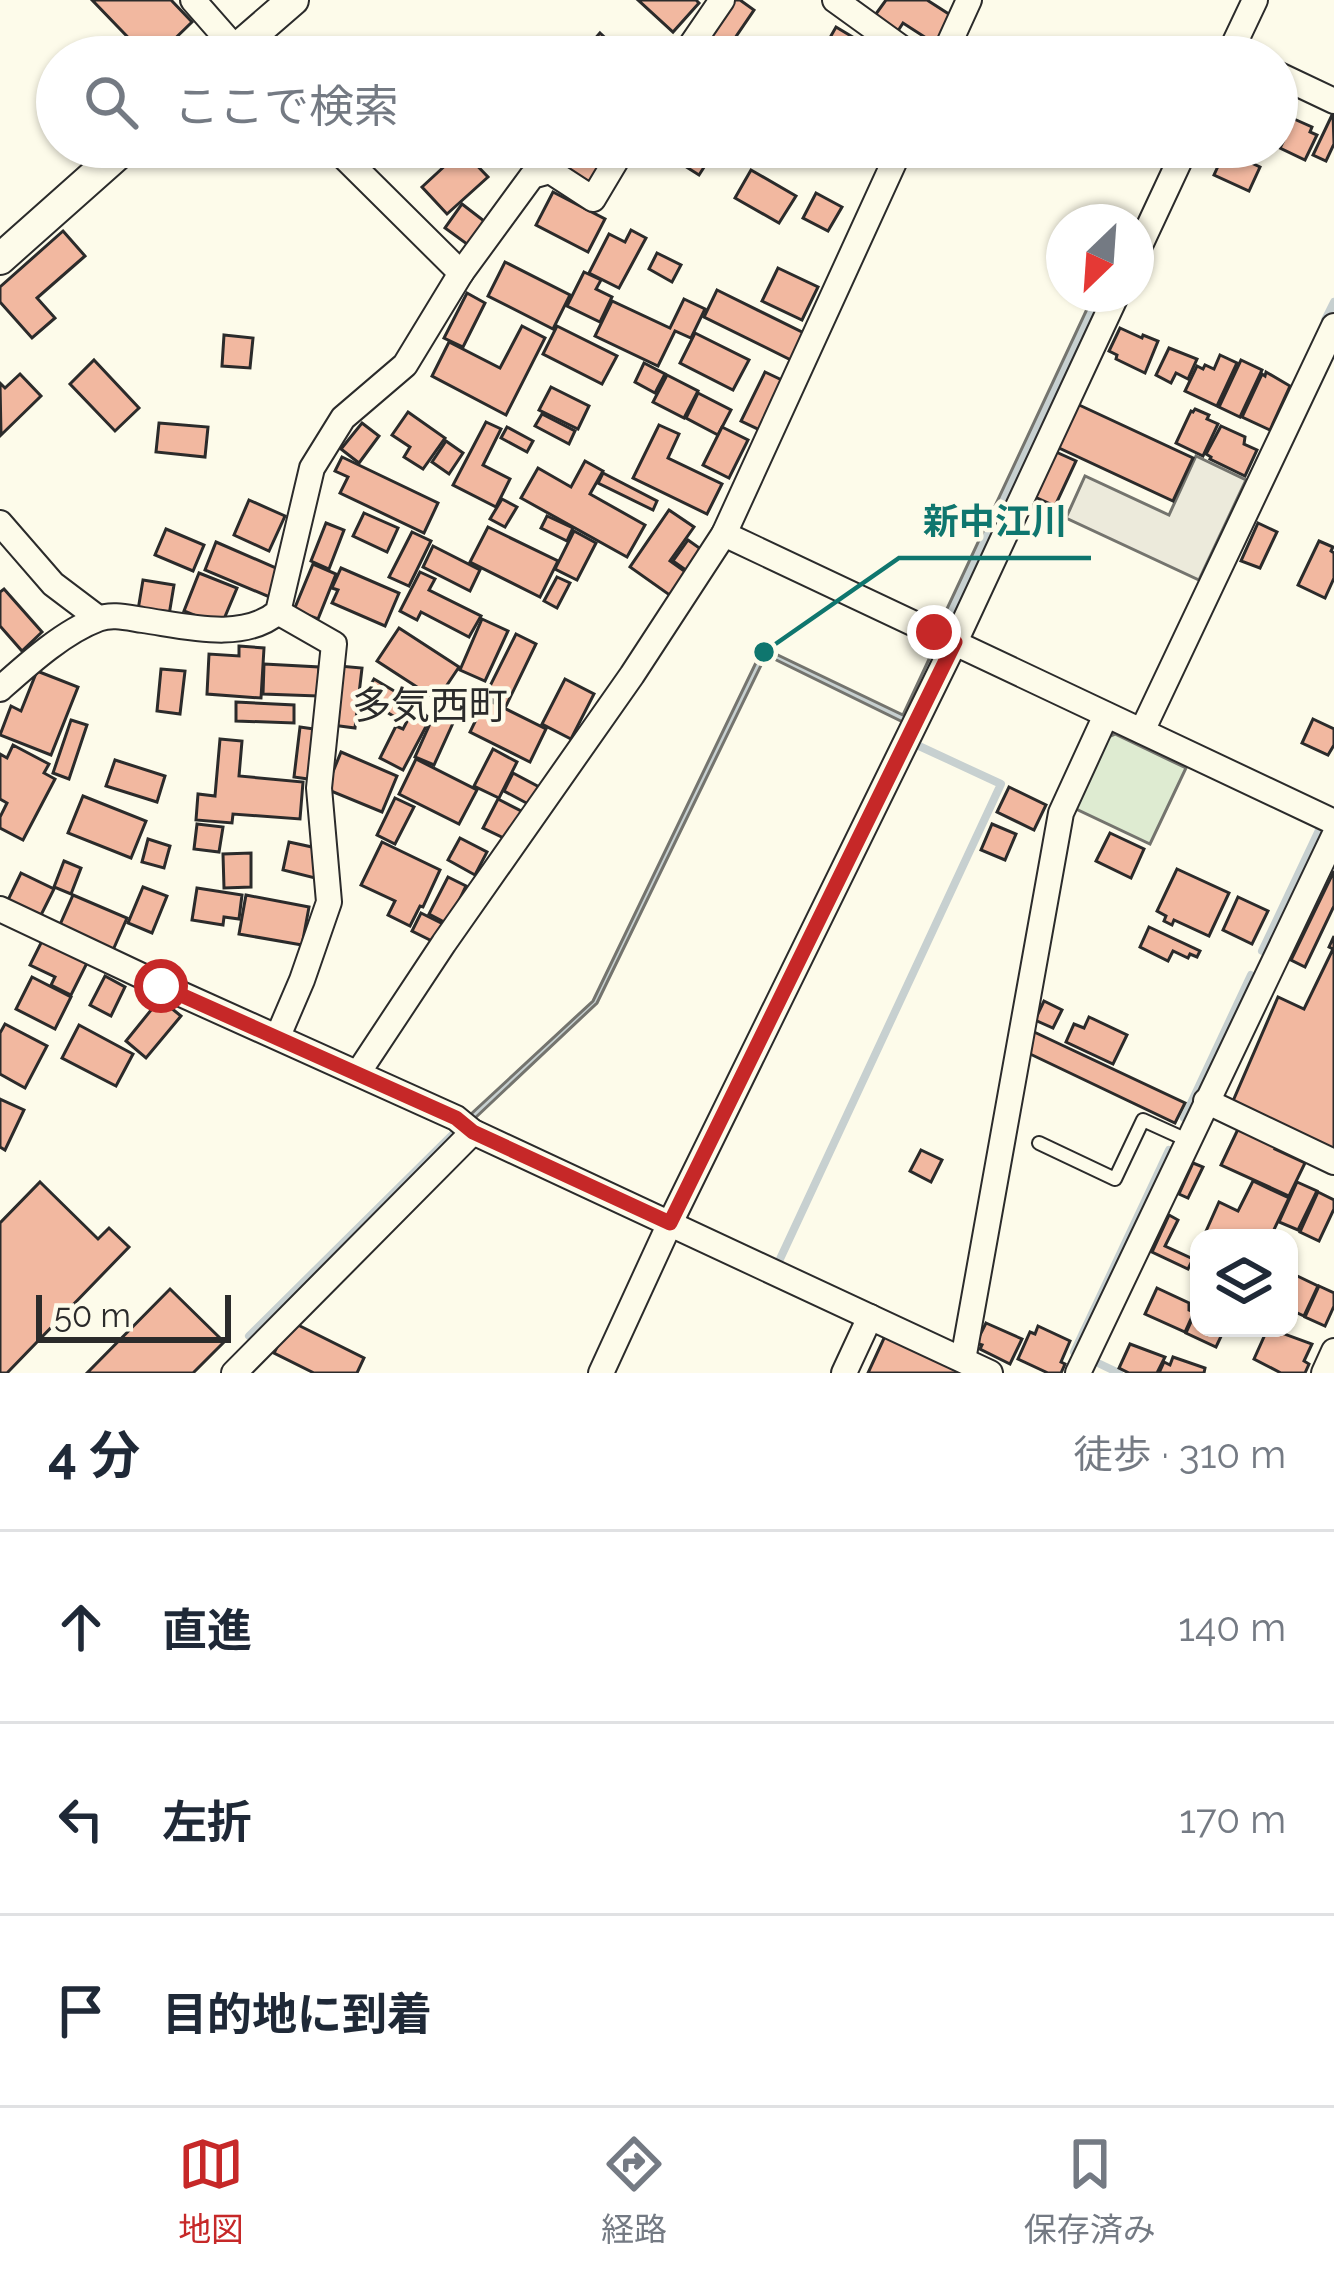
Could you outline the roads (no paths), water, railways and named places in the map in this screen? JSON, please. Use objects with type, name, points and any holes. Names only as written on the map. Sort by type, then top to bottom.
[{"type":"street","points":[[193,0],[221,36]]},
{"type":"street","points":[[254,36],[292,0]]},
{"type":"street","points":[[697,36],[722,0]]},
{"type":"street","points":[[835,0],[885,36]]},
{"type":"street","points":[[953,36],[969,0]]},
{"type":"street","points":[[1241,36],[1255,0]]},
{"type":"street","points":[[1298,84],[1334,100]]},
{"type":"street","points":[[0,260],[103,168]]},
{"type":"street","points":[[355,168],[461,273]]},
{"type":"street","points":[[0,689],[42,652],[98,618],[248,628],[278,612],[312,468],[343,418],[405,365],[461,273],[532,176],[550,171],[592,200],[611,168]]},
{"type":"street","points":[[358,1073],[724,534],[891,168]]},
{"type":"street","points":[[1154,215],[1176,168]]},
{"type":"street","points":[[601,1373],[946,638],[1109,312]]},
{"type":"street","points":[[1142,731],[1334,326]]},
{"type":"street","points":[[0,523],[52,584],[98,618]]},
{"type":"street","points":[[724,534],[1334,822]]},
{"type":"street","points":[[278,612],[334,644],[319,788],[329,902],[278,1036]]},
{"type":"street","points":[[963,1360],[1061,813],[1106,715]]},
{"type":"street","points":[[1078,1373],[1334,836]]},
{"type":"street","points":[[0,909],[456,1118],[473,1132],[990,1373]]},
{"type":"street","points":[[1206,1101],[1334,1162]]},
{"type":"street","points":[[234,1373],[473,1132]]},
{"type":"street","points":[[844,1373],[870,1317]]},
{"type":"street","points":[[1324,1373],[1334,1351]]},
{"type":"lane","points":[[1039,1143],[1115,1179],[1143,1120],[1187,1140]]},
{"type":"waterway","points":[[1325,320],[1334,302]]},
{"type":"waterway","points":[[780,1259],[1001,784],[919,746]]},
{"type":"waterway","points":[[1262,951],[1321,826],[1317,824]]},
{"type":"waterway","points":[[1184,1118],[1251,975]]},
{"type":"waterway","points":[[249,1336],[452,1135]]},
{"type":"waterway","points":[[1074,1352],[1169,1150]]},
{"type":"waterway","points":[[1100,1364],[1119,1373]]},
{"type":"place","name":"新中江川","points":[[764,652]]},
{"type":"district","name":"多気西町","points":[[430,705]]}]
